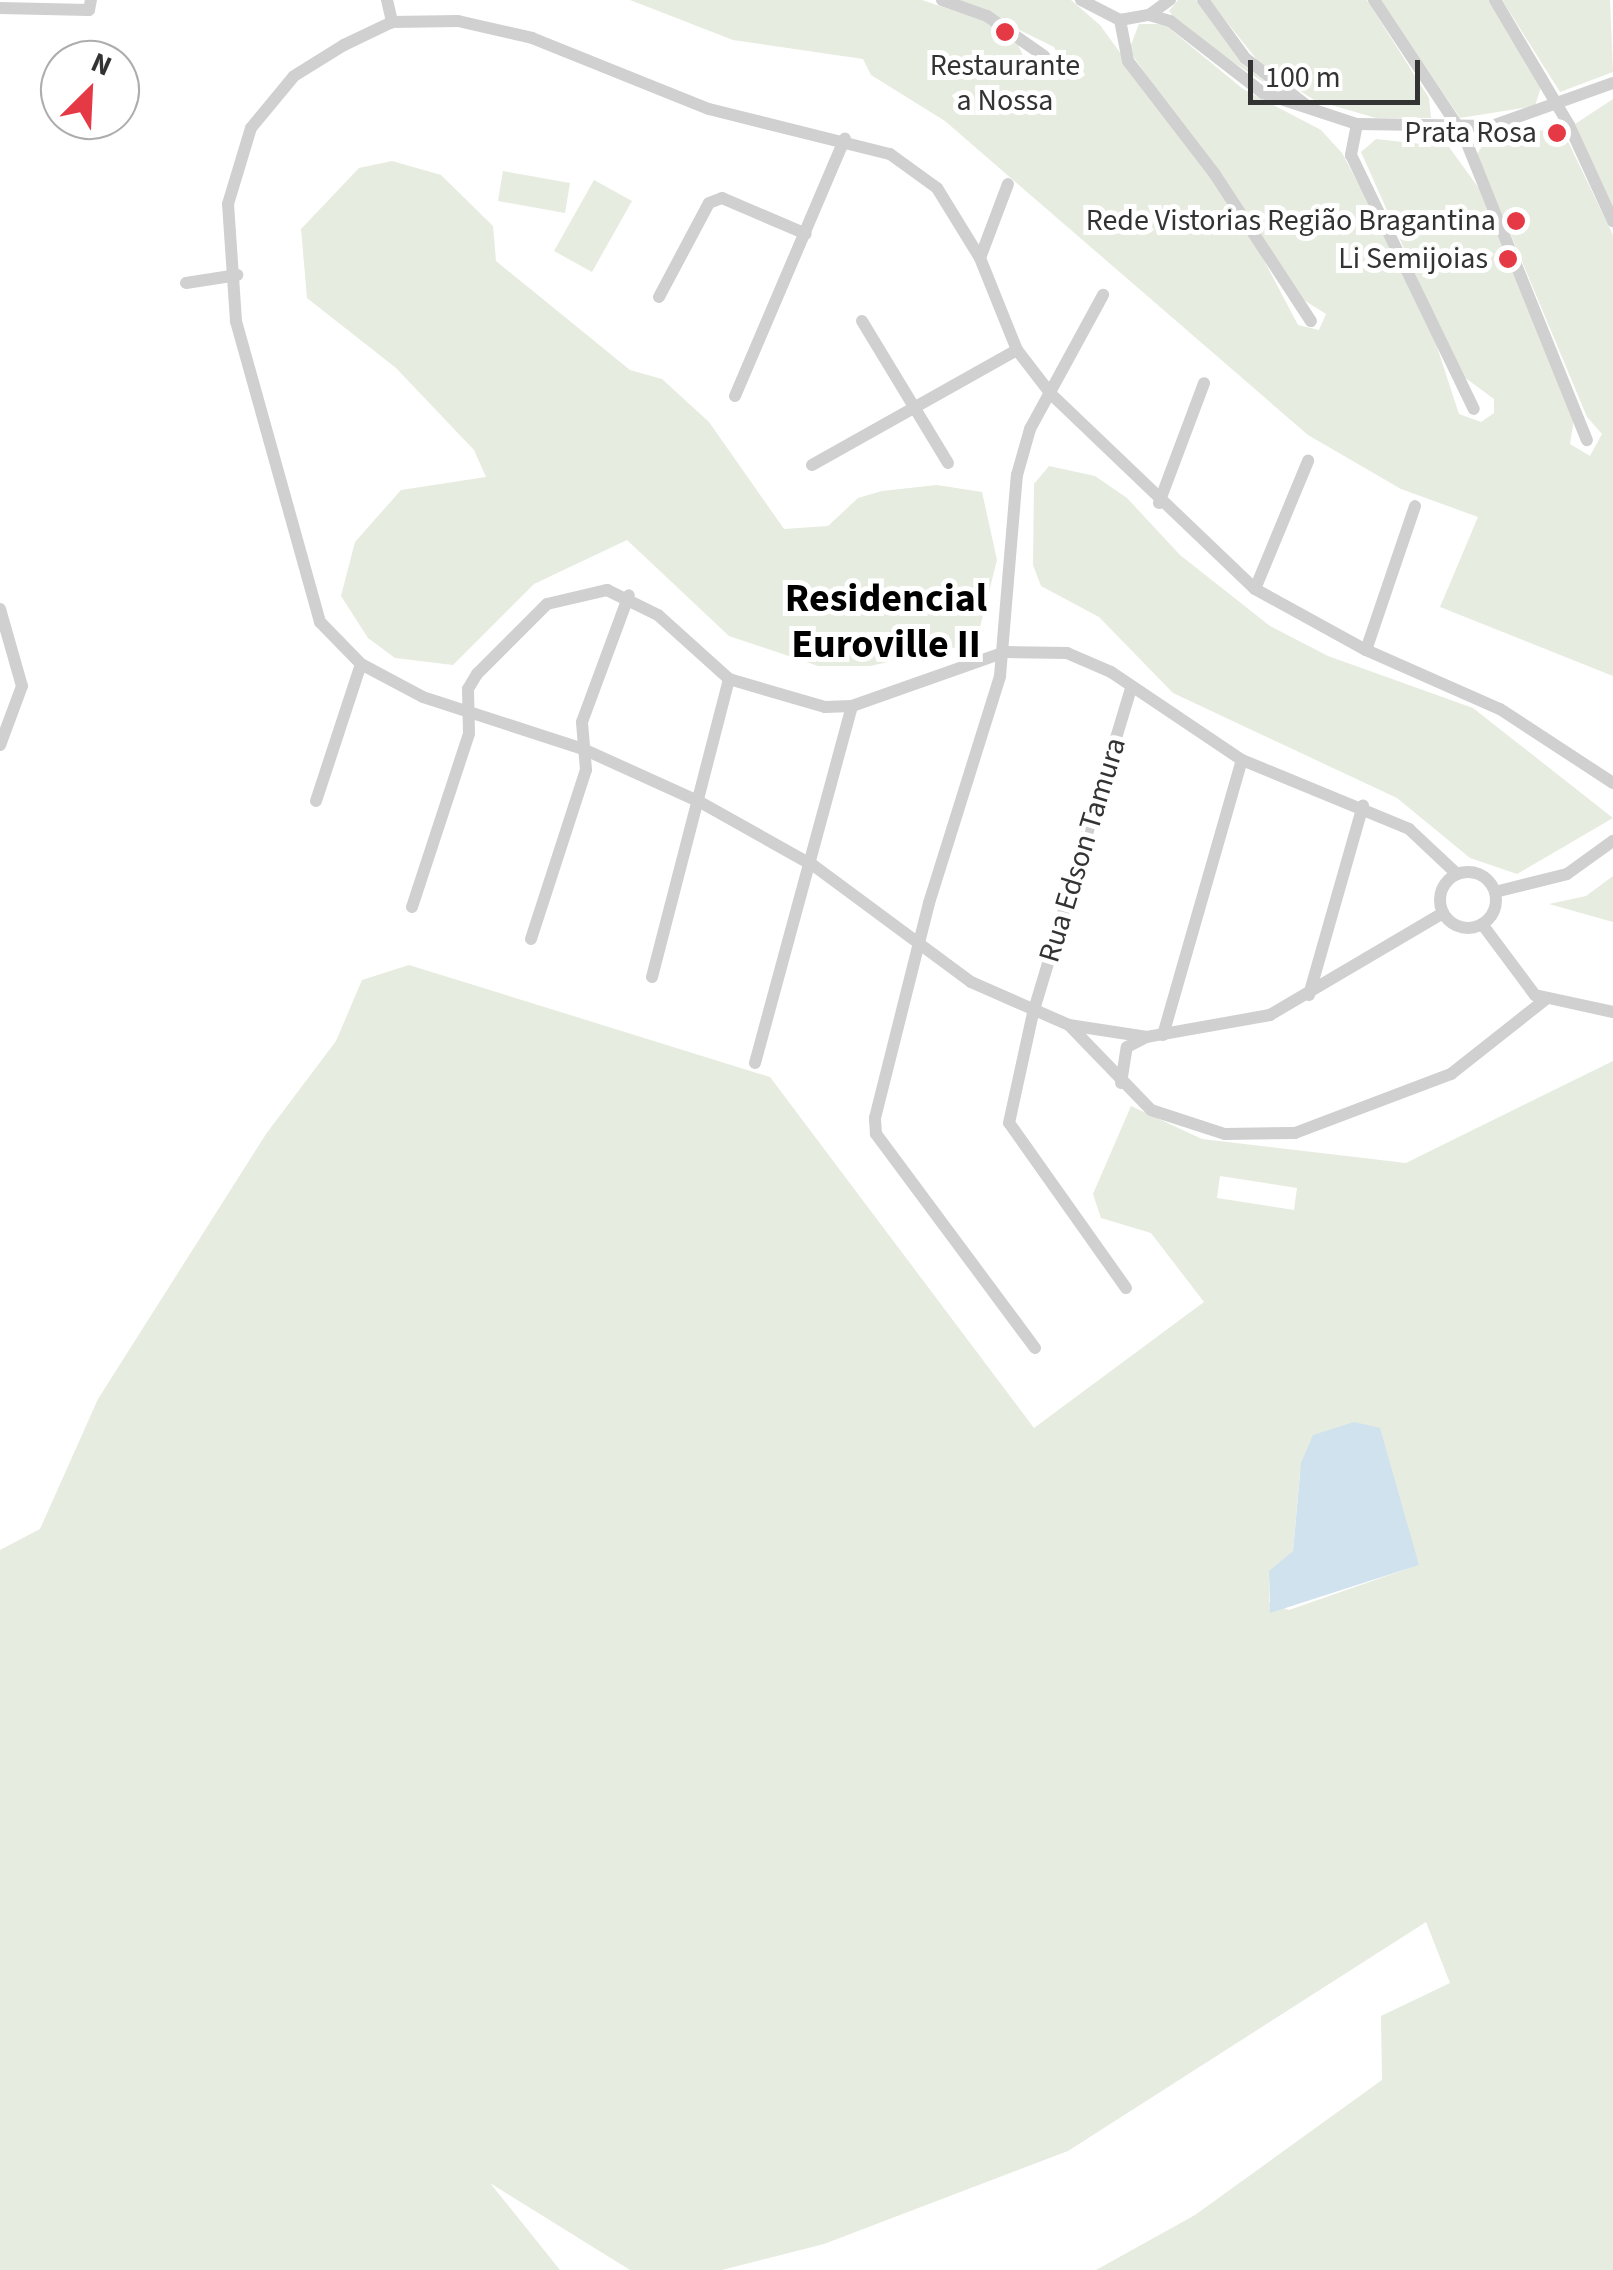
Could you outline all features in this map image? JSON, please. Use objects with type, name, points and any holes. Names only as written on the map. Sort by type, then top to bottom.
[{"type":"street","points":[[387,0],[392,22]]},
{"type":"street","points":[[942,0],[987,16],[1044,56]]},
{"type":"street","points":[[1081,0],[1120,20],[1149,15],[1170,21],[1246,84],[1357,124],[1460,130],[1558,108],[1613,83]]},
{"type":"street","points":[[1149,15],[1170,0]]},
{"type":"street","points":[[1203,0],[1245,58],[1316,112]]},
{"type":"street","points":[[1374,0],[1460,130],[1587,440]]},
{"type":"street","points":[[1495,0],[1558,108],[1613,221]]},
{"type":"street","points":[[0,8],[90,5]]},
{"type":"street","points":[[1120,20],[1128,61],[1311,320]]},
{"type":"street","points":[[1147,1037],[1069,1026],[1033,1012],[921,949],[814,866],[700,802],[583,749],[467,710],[361,664],[320,622],[236,321],[237,275],[228,204],[252,128],[294,76],[392,22],[458,21],[532,38],[709,108],[846,138],[920,170],[980,258],[1017,350],[1051,394],[1158,503],[1255,588],[1366,650],[1500,709],[1613,782]]},
{"type":"street","points":[[1357,124],[1351,155],[1474,409]]},
{"type":"street","points":[[735,396],[846,138]]},
{"type":"street","points":[[980,258],[1008,184]]},
{"type":"street","points":[[659,297],[709,202],[722,198],[806,234]]},
{"type":"street","points":[[186,283],[237,275]]},
{"type":"street","points":[[1035,1348],[890,1152],[875,1118],[1006,652],[1017,475],[1051,394],[1102,295]]},
{"type":"street","points":[[862,321],[909,408],[948,464]]},
{"type":"street","points":[[812,465],[1017,350]]},
{"type":"street","points":[[1158,503],[1204,383]]},
{"type":"street","points":[[1255,588],[1308,461]]},
{"type":"street","points":[[1366,650],[1415,506]]},
{"type":"street","points":[[412,907],[469,734],[467,710],[476,674],[548,604],[579,591],[629,595],[730,680],[796,702],[852,706],[1006,652],[1066,653],[1132,688],[1242,760],[1363,806],[1409,829],[1457,874]]},
{"type":"street","points":[[531,939],[586,770],[582,722],[629,595]]},
{"type":"street","points":[[0,610],[22,686],[0,745]]},
{"type":"street","points":[[316,801],[361,664]]},
{"type":"street","points":[[652,977],[730,680]]},
{"type":"street","name":"Rua Edson Tamura","points":[[1126,1288],[1009,1123],[1033,1012],[1132,688]]},
{"type":"street","points":[[756,1063],[814,866],[852,706]]},
{"type":"street","points":[[1163,1034],[1242,760]]},
{"type":"street","points":[[1309,996],[1363,806]]},
{"type":"street","points":[[1494,892],[1567,874],[1613,840]]},
{"type":"street","points":[[1443,914],[1443,887],[1457,874],[1475,873],[1494,892]]},
{"type":"street","points":[[1482,924],[1494,892]]},
{"type":"street","points":[[1122,1085],[1127,1047],[1147,1037],[1270,1015],[1309,996],[1443,914]]},
{"type":"street","points":[[1443,914],[1466,928],[1482,924]]},
{"type":"street","points":[[1482,924],[1546,1000],[1613,1012]]},
{"type":"street","points":[[1069,1026],[1150,1110],[1192,1128],[1295,1132],[1451,1074],[1546,1000]]},
{"type":"shaded area","points":[[630,0],[922,0],[993,24],[1017,42],[1027,65],[1046,73],[1058,56],[1054,47],[959,0],[1071,0],[1100,25],[1247,228],[1298,325],[1319,330],[1326,314],[1299,297],[1129,50],[1139,24],[1164,24],[1243,89],[1321,130],[1342,153],[1424,307],[1459,414],[1481,422],[1494,413],[1494,399],[1460,374],[1361,152],[1376,139],[1449,147],[1483,194],[1574,419],[1570,444],[1590,456],[1602,434],[1587,417],[1477,154],[1486,140],[1561,127],[1613,235],[1613,676],[1440,607],[1478,517],[1401,489],[1308,435],[945,121],[871,75],[863,59],[733,40]]},
{"type":"shaded area","points":[[1178,0],[1196,0],[1241,63],[1283,95],[1184,30],[1169,11]]},
{"type":"shaded area","points":[[1209,0],[1367,0],[1429,98],[1431,118],[1376,118],[1314,100],[1262,66]]},
{"type":"shaded area","points":[[1380,0],[1489,0],[1541,87],[1535,106],[1460,118]]},
{"type":"shaded area","points":[[1502,0],[1610,0],[1613,72],[1560,92]]},
{"type":"shaded area","points":[[1613,99],[1613,209],[1575,124]]},
{"type":"shaded area","points":[[392,161],[441,175],[493,226],[496,261],[630,370],[662,379],[709,422],[784,529],[828,526],[858,498],[882,491],[937,485],[982,492],[997,560],[976,643],[870,666],[818,666],[729,636],[627,540],[534,584],[453,665],[395,658],[368,638],[341,596],[355,542],[401,490],[486,477],[474,450],[396,368],[307,298],[301,229],[359,168]]},
{"type":"shaded area","points":[[503,171],[570,183],[565,213],[498,201]]},
{"type":"shaded area","points":[[594,180],[632,201],[592,272],[554,251]]},
{"type":"shaded area","points":[[1049,466],[1095,476],[1127,498],[1180,555],[1270,626],[1328,656],[1473,708],[1613,818],[1517,874],[1470,858],[1397,798],[1173,693],[1099,617],[1041,586],[1033,565],[1034,484]]},
{"type":"shaded area","points":[[1613,876],[1613,922],[1549,904],[1586,896]]},
{"type":"shaded area","points":[[409,965],[770,1077],[1034,1428],[1204,1302],[1151,1233],[1101,1218],[1093,1194],[1131,1106],[1202,1139],[1406,1163],[1613,1061],[1613,2270],[1096,2270],[1195,2215],[1382,2080],[1381,2016],[1450,1983],[1426,1922],[1068,2151],[824,2244],[722,2270],[630,2270],[490,2183],[560,2270],[0,2270],[0,1550],[40,1529],[98,1399],[266,1134],[336,1041],[362,980]],"holes":[[[1220,1176],[1297,1188],[1294,1210],[1217,1198]],[[1311,1455],[1418,1565],[1289,1610],[1269,1602],[1269,1574],[1293,1551],[1300,1472]]]},
{"type":"water","points":[[1354,1422],[1380,1428],[1419,1565],[1270,1613],[1269,1571],[1293,1551],[1301,1463],[1313,1435]]},
{"type":"place","name":"Restaurante a Nossa","points":[[1005,32]]},
{"type":"place","name":"Prata Rosa","points":[[1557,133]]},
{"type":"place","name":"Rede Vistorias Região Bragantina","points":[[1516,221]]},
{"type":"place","name":"Li Semijoias","points":[[1508,259]]},
{"type":"district","name":"Residencial Euroville II","points":[[886,622]]}]
